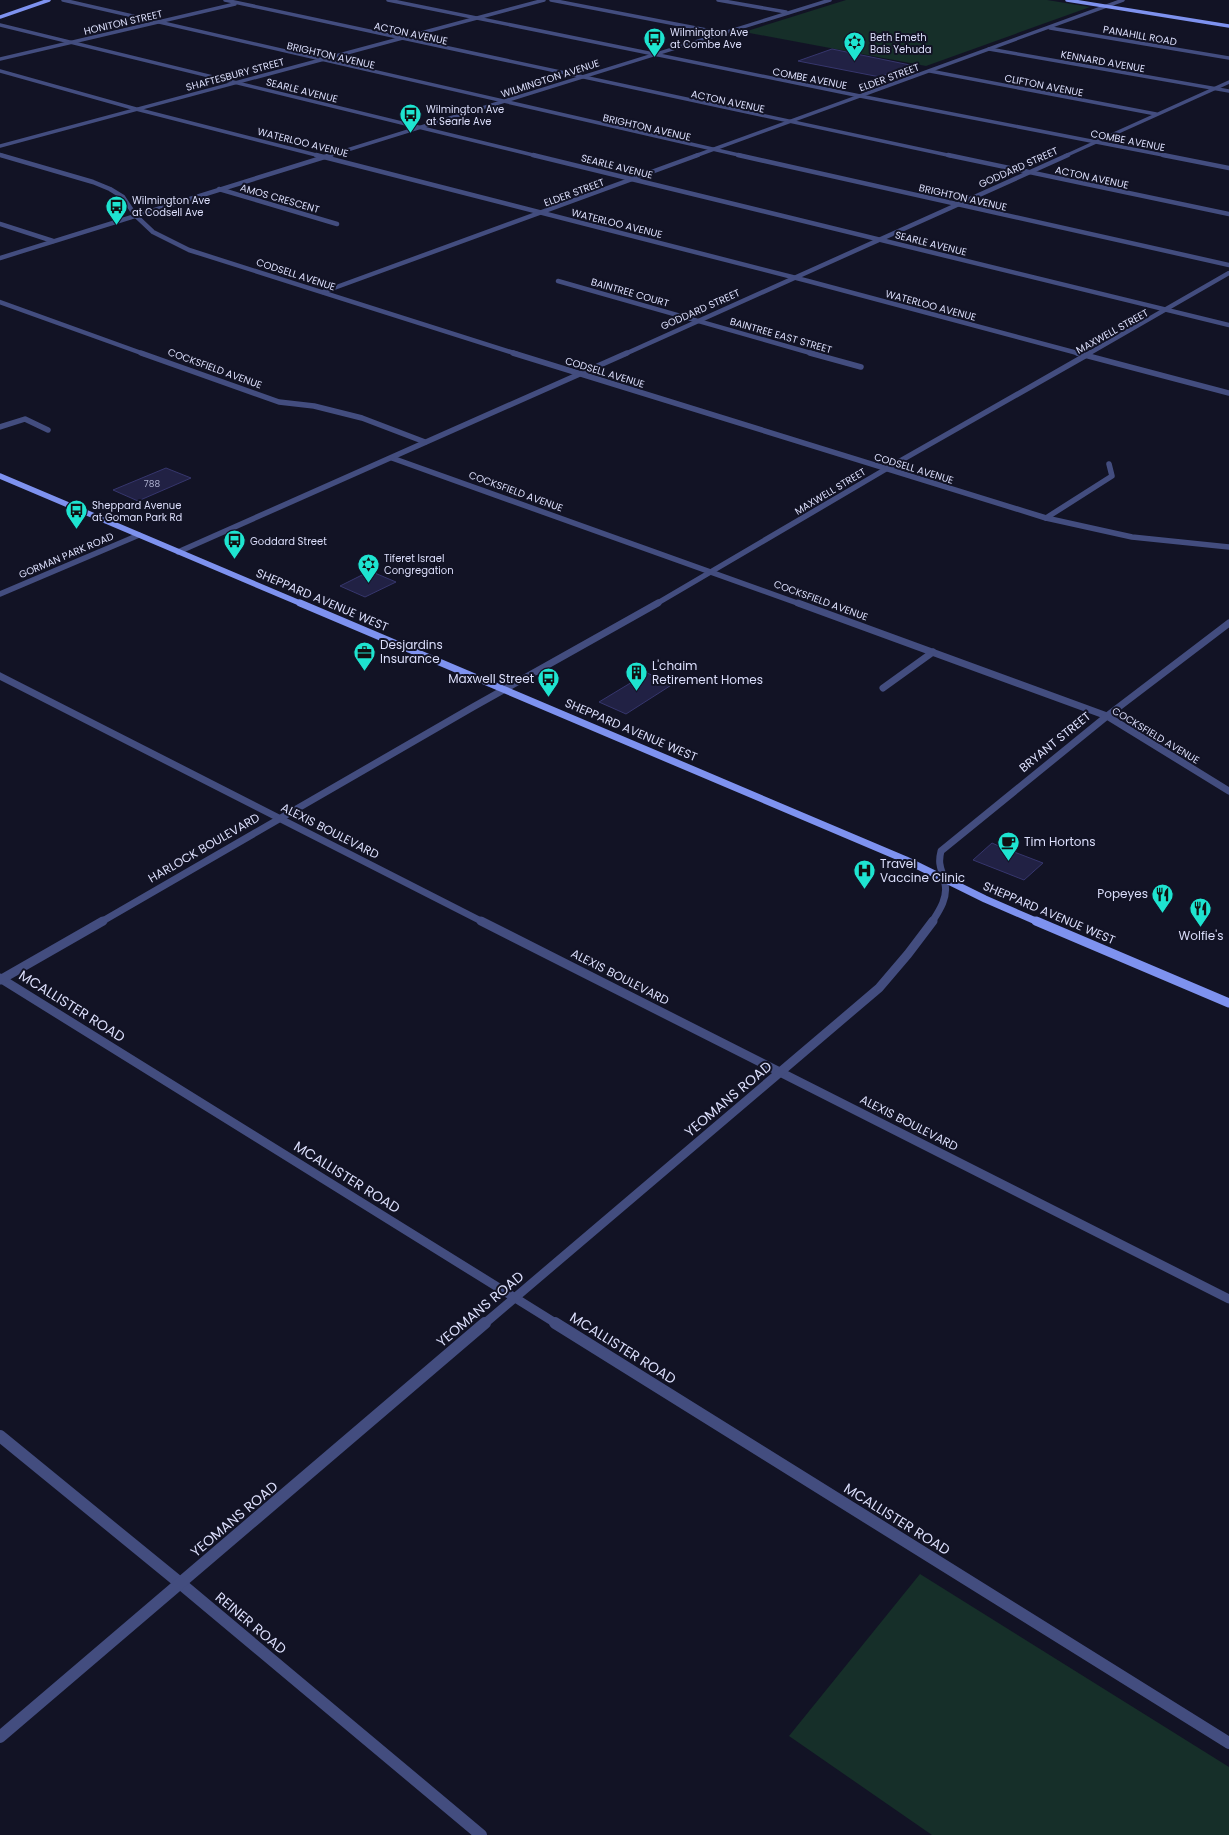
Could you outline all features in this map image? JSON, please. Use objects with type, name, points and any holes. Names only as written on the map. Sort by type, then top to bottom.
[{"type":"main road","points":[[0,17],[49,0]]},
{"type":"main road","points":[[1067,0],[1229,26]]},
{"type":"main road","name":"SHEPPARD AVENUE WEST","points":[[0,476],[906,860],[985,899],[1229,1003]]},
{"type":"street","name":"BRIGHTON AVENUE","points":[[63,0],[501,102],[1229,265]]},
{"type":"street","name":"ACTON AVENUE","points":[[225,0],[788,122],[1229,214]]},
{"type":"street","name":"HONITON STREET","points":[[0,59],[250,0]]},
{"type":"street","name":"COMBE AVENUE","points":[[388,0],[860,96],[1229,168]]},
{"type":"street","name":"SHAFTESBURY STREET","points":[[0,146],[544,0]]},
{"type":"street","points":[[551,0],[723,33]]},
{"type":"street","points":[[718,0],[788,13]]},
{"type":"street","name":"WILMINGTON AVENUE","points":[[0,258],[830,0]]},
{"type":"street","name":"ELDER STREET","points":[[323,292],[1124,0]]},
{"type":"street","name":"SEARLE AVENUE","points":[[0,26],[1229,325]]},
{"type":"street","name":"PANAHILL ROAD","points":[[1048,28],[1229,58]]},
{"type":"street","name":"KENNARD AVENUE","points":[[989,49],[1215,89],[1229,90]]},
{"type":"street","name":"WATERLOO AVENUE","points":[[0,71],[136,109],[793,277],[1229,393]]},
{"type":"street","name":"CLIFTON AVENUE","points":[[929,71],[1156,114]]},
{"type":"street","name":"GODDARD STREET","points":[[178,552],[392,458],[578,373],[1229,82]]},
{"type":"street","name":"CODSELL AVENUE","points":[[0,155],[93,182],[110,189],[123,198],[135,215],[153,232],[189,250],[578,373],[1046,518],[1132,537],[1229,547]]},
{"type":"street","name":"AMOS CRESCENT","points":[[218,189],[336,224]]},
{"type":"street","points":[[0,224],[53,241]]},
{"type":"street","name":"MAXWELL STREET","points":[[503,689],[713,572],[886,469],[1229,274]]},
{"type":"street","name":"BAINTREE COURT","points":[[558,281],[696,321]]},
{"type":"street","name":"COCKSFIELD AVENUE","points":[[0,302],[279,402],[314,406],[362,418],[425,442]]},
{"type":"street","name":"BAINTREE EAST STREET","points":[[696,321],[861,367]]},
{"type":"street","points":[[0,427],[25,419],[48,430]]},
{"type":"street","name":"COCKSFIELD AVENUE","points":[[392,458],[713,572],[1107,716],[1229,791]]},
{"type":"street","points":[[1046,518],[1112,476],[1109,464]]},
{"type":"street","name":"GORMAN PARK ROAD","points":[[0,594],[139,535]]},
{"type":"street","name":"BRYANT STREET","points":[[943,878],[937,864],[941,851],[1107,716],[1229,623]]},
{"type":"street","points":[[883,688],[933,652]]},
{"type":"street","name":"ALEXIS BOULEVARD","points":[[0,676],[278,818],[782,1071],[1229,1299]]},
{"type":"street","name":"HARLOCK BOULEVARD","points":[[0,979],[503,689]]},
{"type":"street","name":"YEOMANS ROAD","points":[[0,1737],[879,988],[923,935],[941,906],[947,889],[943,878]]},
{"type":"street","name":"MCALLISTER ROAD","points":[[0,979],[515,1297],[1229,1743]]},
{"type":"street","name":"REINER ROAD","points":[[0,1436],[180,1583],[482,1835]]},
{"type":"green space","points":[[846,0],[1047,0],[1090,7],[926,66],[744,32]]},
{"type":"green space","points":[[920,1574],[1229,1767],[1229,1835],[932,1835],[789,1736]]},
{"type":"building","name":"Beth Emeth Bais Yehuda","points":[[832,49],[910,65],[880,77],[798,61]]},
{"type":"building","points":[[166,468],[191,478],[138,501],[113,490]]},
{"type":"building","name":"Tiferet Israel Congregation","points":[[370,571],[396,582],[365,597],[340,586]]},
{"type":"building","name":"L'chaim Retirement Homes","points":[[647,673],[673,684],[626,714],[599,702]]},
{"type":"building","name":"Tim Hortons","points":[[992,843],[1043,863],[1024,880],[973,860]]},
{"type":"place","name":"Wilmington Ave at Combe Ave","points":[[655,58]]},
{"type":"place","name":"Beth Emeth Bais Yehuda","points":[[854,62]]},
{"type":"place","name":"Wilmington Ave at Searle Ave","points":[[411,134]]},
{"type":"place","name":"Wilmington Ave at Codsell Ave","points":[[116,226]]},
{"type":"place","name":"Sheppard Avenue at Goman Park Rd","points":[[76,530]]},
{"type":"place","name":"Goddard Street","points":[[234,560]]},
{"type":"place","name":"Tiferet Israel Congregation","points":[[368,584]]},
{"type":"place","name":"Desjardins Insurance","points":[[365,672]]},
{"type":"place","name":"L'chaim Retirement Homes","points":[[636,692]]},
{"type":"place","name":"Maxwell Street","points":[[549,698]]},
{"type":"place","name":"Tim Hortons","points":[[1008,862]]},
{"type":"place","name":"Travel Vaccine Clinic","points":[[865,890]]},
{"type":"place","name":"Popeyes","points":[[1163,914]]},
{"type":"place","name":"Wolfie's","points":[[1201,928]]}]
